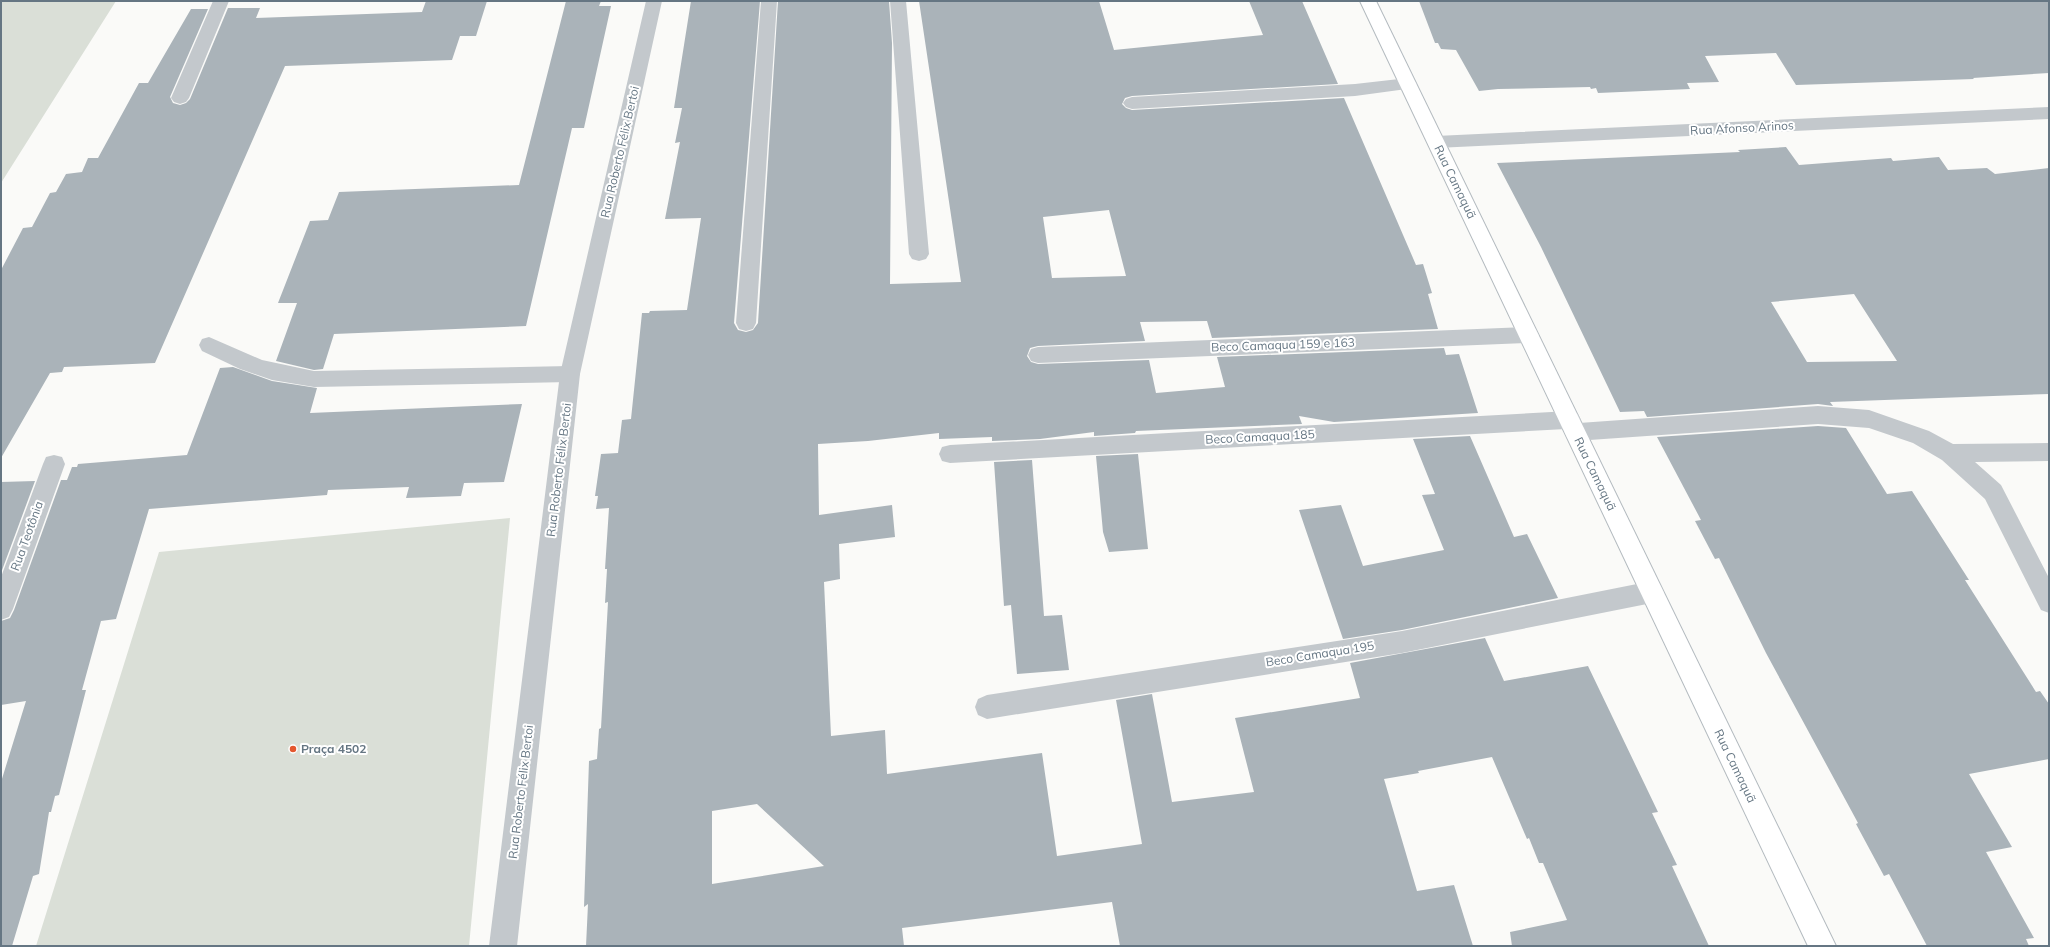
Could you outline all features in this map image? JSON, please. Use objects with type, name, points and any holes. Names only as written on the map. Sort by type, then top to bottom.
[{"type":"street","points":[[180,98],[221,1]]},
{"type":"street","name":"Rua Roberto Félix Bertoi","points":[[503,946],[570,374],[654,1]]},
{"type":"street","points":[[746,323],[769,1]]},
{"type":"street","points":[[898,1],[919,254]]},
{"type":"street","name":"Rua Camaquã","points":[[1368,1],[1822,946]]},
{"type":"street","points":[[1132,103],[1355,90],[1408,84]]},
{"type":"street","name":"Rua Afonso Arinos","points":[[1436,142],[2049,113]]},
{"type":"street","name":"Beco Camaqua 159 e 163","points":[[1038,355],[1528,335]]},
{"type":"street","points":[[209,345],[238,361],[281,375],[314,379],[570,374]]},
{"type":"street","name":"Beco Camaqua 185","points":[[950,454],[1818,415],[1869,419],[1921,437],[1950,453],[1992,492],[2049,602]]},
{"type":"street","points":[[1950,453],[2049,452]]},
{"type":"street","name":"Rua Teotônia","points":[[1,609],[54,464]]},
{"type":"street","name":"Beco Camaqua 195","points":[[987,707],[1402,642],[1652,592]]},
{"type":"shaded area","points":[[1,1],[116,1],[1,183]]},
{"type":"shaded area","name":"Praça 4502","points":[[510,518],[469,946],[36,946],[159,552]]},
{"type":"building","points":[[426,1],[487,1],[476,36],[460,36],[452,60],[285,66],[155,363],[64,367],[62,372],[50,373],[1,458],[1,270],[23,228],[32,227],[50,193],[56,192],[66,174],[82,172],[88,158],[98,158],[139,83],[148,83],[191,9],[208,9],[170,97],[173,103],[180,105],[186,103],[190,99],[228,8],[260,8],[256,18],[422,12]]},
{"type":"building","points":[[566,1],[601,1],[599,6],[611,6],[584,128],[572,128],[526,326],[334,334],[323,369],[314,370],[276,361],[297,303],[278,303],[310,221],[328,220],[339,192],[519,185]]},
{"type":"building","points":[[691,1],[760,1],[734,323],[738,330],[746,332],[753,330],[758,323],[778,1],[889,1],[892,43],[890,284],[961,282],[919,1],[1099,1],[1114,50],[1263,35],[1249,1],[1302,1],[1338,84],[1132,96],[1125,98],[1122,104],[1126,108],[1132,110],[1344,98],[1416,265],[1423,264],[1432,293],[1428,294],[1438,329],[1212,338],[1207,321],[1140,322],[1145,341],[1038,346],[1030,348],[1027,356],[1031,362],[1038,364],[1149,360],[1156,393],[1225,387],[1217,357],[1444,348],[1446,355],[1459,354],[1478,413],[1334,422],[1299,416],[1302,424],[1136,431],[1135,433],[1094,436],[1094,432],[1040,439],[992,441],[992,437],[939,439],[939,433],[868,441],[818,444],[819,515],[892,505],[895,537],[839,544],[840,579],[824,582],[831,736],[885,730],[887,774],[1042,753],[1057,856],[1142,844],[1116,700],[1152,694],[1172,802],[1254,792],[1235,718],[1360,698],[1350,663],[1485,638],[1504,681],[1588,666],[1658,812],[1652,813],[1677,865],[1672,866],[1709,946],[1512,946],[1510,932],[1567,920],[1543,863],[1539,863],[1529,838],[1527,839],[1492,757],[1384,779],[1417,891],[1454,885],[1473,946],[1120,946],[1112,902],[902,928],[904,946],[586,946],[588,904],[584,907],[589,761],[597,759],[599,729],[601,728],[608,602],[605,603],[607,569],[605,569],[609,508],[596,509],[598,496],[595,496],[601,454],[618,453],[622,420],[631,419],[642,313],[649,313],[650,311],[687,310],[701,218],[665,219],[680,142],[675,143],[682,108],[674,108]],"holes":[[[1109,210],[1126,276],[1052,278],[1043,217]],[[757,804],[824,866],[712,884],[712,811]]]},
{"type":"building","points":[[1419,1],[2049,1],[2049,73],[1973,78],[1974,79],[1796,85],[1776,53],[1705,56],[1719,82],[1687,83],[1690,89],[1598,93],[1596,88],[1591,89],[1590,87],[1498,89],[1479,91],[1456,50],[1441,49],[1438,43],[1435,43]]},
{"type":"building","points":[[1786,147],[1799,165],[1891,158],[1893,161],[1939,157],[1948,170],[1987,168],[1995,174],[2049,168],[2049,394],[1830,402],[1833,406],[1818,404],[1647,417],[1644,411],[1620,412],[1541,247],[1497,163],[1740,152],[1738,150]],"holes":[[[1854,294],[1897,361],[1807,362],[1771,302]]]},
{"type":"building","points":[[233,367],[272,381],[317,388],[310,413],[522,404],[504,482],[464,483],[461,496],[406,498],[409,487],[328,490],[327,495],[149,509],[116,619],[101,621],[82,690],[86,690],[59,795],[55,796],[51,812],[49,812],[39,874],[33,876],[12,946],[1,946],[1,782],[26,701],[1,705],[1,621],[10,618],[14,610],[61,480],[67,480],[72,467],[77,467],[78,464],[187,455],[220,368]]},
{"type":"building","points":[[1818,426],[1846,428],[1887,494],[1912,491],[1969,580],[1965,580],[2036,692],[2040,691],[2049,704],[2049,759],[1969,774],[2012,847],[1986,852],[2034,938],[2026,939],[2029,946],[1927,946],[1889,874],[1884,876],[1856,824],[1858,823],[1766,653],[1719,558],[1715,559],[1695,521],[1701,520],[1657,437]]},
{"type":"building","points":[[1470,436],[1514,537],[1527,534],[1558,598],[1402,630],[1343,639],[1299,510],[1341,505],[1363,566],[1444,550],[1422,495],[1435,494],[1413,439]]},
{"type":"building","points":[[1138,454],[1148,549],[1109,552],[1103,532],[1096,456]]},
{"type":"building","points":[[1032,460],[1044,616],[1062,615],[1069,670],[1017,674],[1011,605],[1004,606],[994,462]]},
{"type":"building","points":[[35,481],[1,573],[1,482]]},
{"type":"place","name":"Praça 4502","points":[[293,749]]}]
